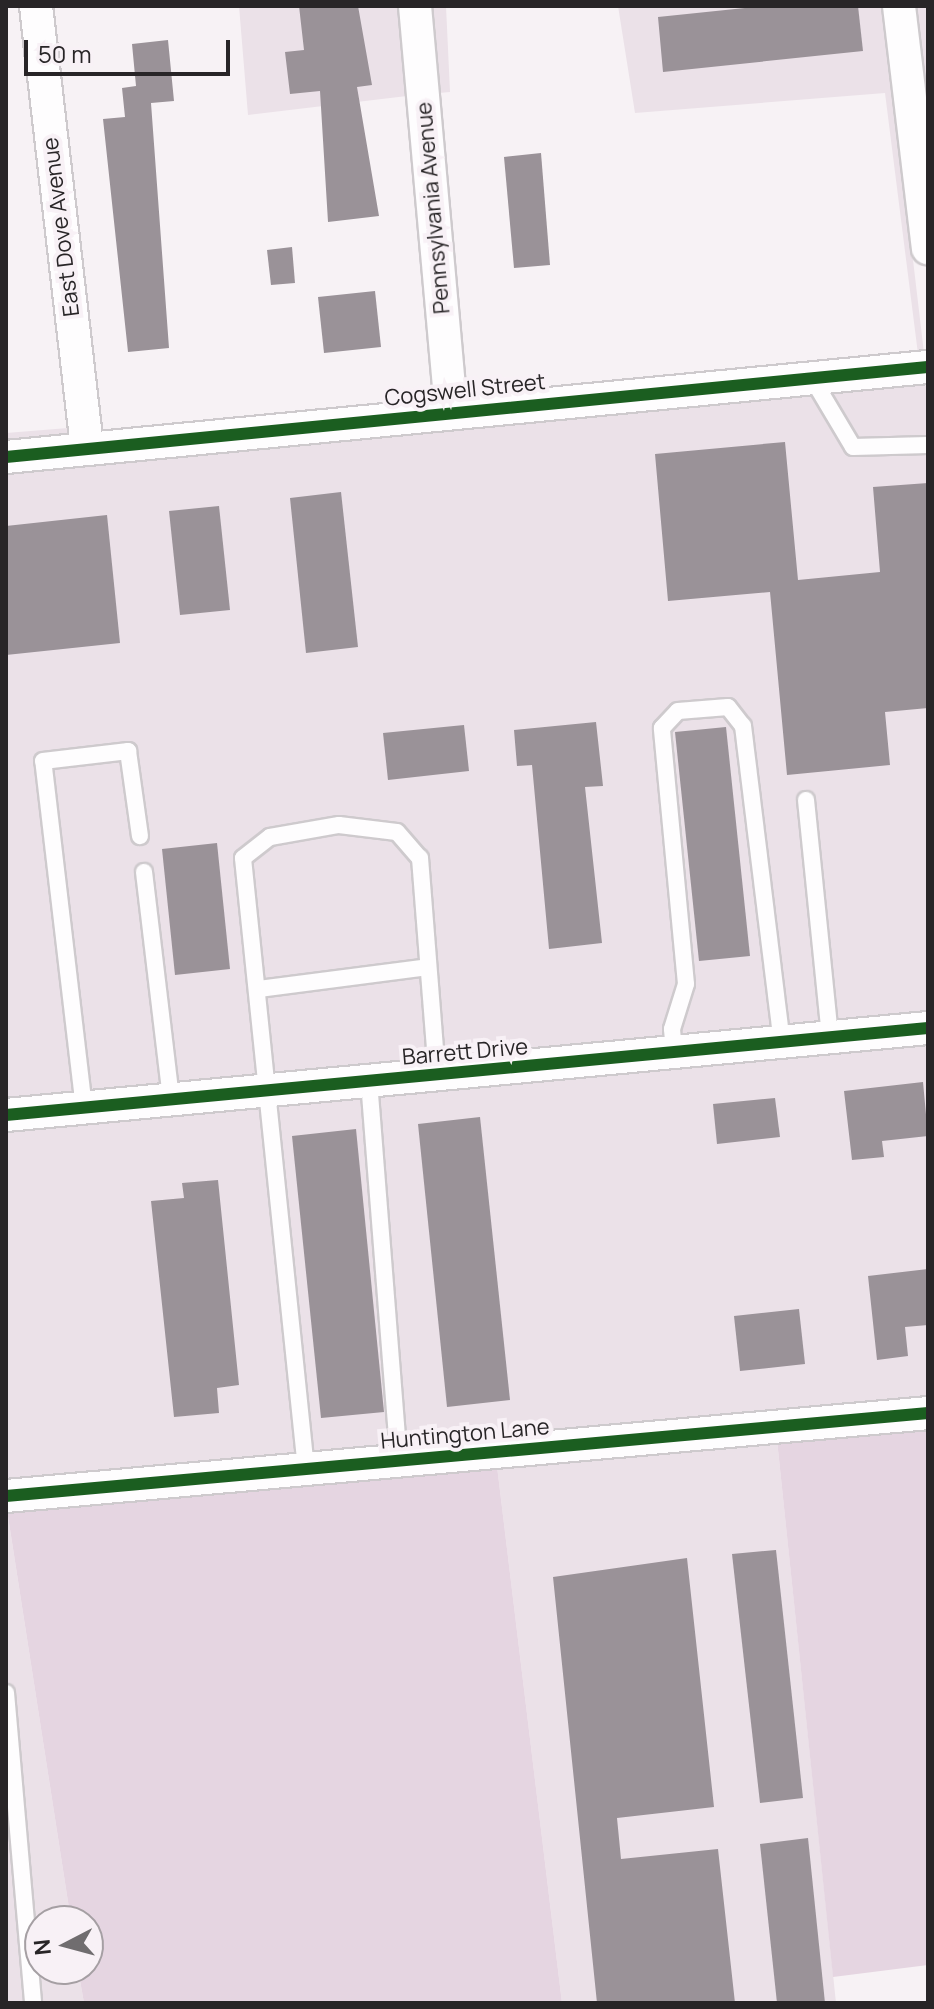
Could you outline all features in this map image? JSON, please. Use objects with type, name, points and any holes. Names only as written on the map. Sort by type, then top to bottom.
[{"type":"street","name":"East Dove Avenue","points":[[36,6],[87,449]]},
{"type":"street","name":"Pennsylvania Avenue","points":[[415,6],[451,411]]},
{"type":"street","points":[[899,6],[928,248]]},
{"type":"street","name":"Cogswell Street","points":[[6,457],[451,411],[928,367]]},
{"type":"street","name":"Barrett Drive","points":[[6,1115],[928,1028]]},
{"type":"street","name":"Huntington Lane","points":[[6,1496],[928,1413]]},
{"type":"lane","points":[[812,378],[853,447],[928,445]]},
{"type":"lane","points":[[674,1052],[672,1029],[686,984],[662,728],[678,711],[728,707],[743,726],[782,1042]]},
{"type":"lane","points":[[84,1108],[43,761],[128,751],[140,836]]},
{"type":"lane","points":[[806,800],[830,1037]]},
{"type":"lane","points":[[306,1469],[271,1090],[243,858],[270,837],[339,825],[397,832],[420,858],[437,1074]]},
{"type":"lane","points":[[144,872],[171,1099]]},
{"type":"lane","points":[[259,989],[428,967]]},
{"type":"lane","points":[[369,1081],[399,1461]]},
{"type":"lane","points":[[6,1693],[33,2003]]},
{"type":"shaded area","points":[[239,6],[399,6],[407,96],[248,115]]},
{"type":"shaded area","points":[[431,6],[446,6],[450,92],[439,93]]},
{"type":"shaded area","points":[[618,6],[883,6],[924,353],[918,354],[885,93],[635,113]]},
{"type":"shaded area","points":[[916,6],[928,6],[928,110]]},
{"type":"shaded area","points":[[928,382],[928,1014],[6,1101],[6,471]]},
{"type":"shaded area","points":[[68,428],[69,436],[6,443],[6,433]]},
{"type":"shaded area","points":[[928,1043],[928,1398],[6,1482],[6,1129]]},
{"type":"shaded area","points":[[928,1427],[928,1965],[833,1977],[777,1440]]},
{"type":"shaded area","points":[[777,1440],[836,2003],[562,2003],[497,1466]]},
{"type":"shaded area","points":[[497,1466],[562,2003],[84,2003],[81,1985],[104,1985],[104,1905],[69,1905],[7,1510]]},
{"type":"shaded area","points":[[7,1510],[69,1905],[24,1905],[24,1985],[81,1985],[84,2003],[6,2003]]},
{"type":"building","points":[[299,6],[358,6],[372,85],[357,87],[379,216],[328,222],[320,91],[290,94],[285,52],[304,50]]},
{"type":"building","points":[[764,6],[858,6],[863,51],[663,72],[658,17]]},
{"type":"building","points":[[168,40],[174,101],[151,103],[169,348],[128,352],[103,119],[125,117],[122,88],[136,86],[132,44]]},
{"type":"building","points":[[541,153],[550,265],[514,268],[504,157]]},
{"type":"building","points":[[292,247],[295,283],[271,285],[267,250]]},
{"type":"building","points":[[375,291],[381,347],[324,353],[318,297]]},
{"type":"building","points":[[785,442],[798,580],[880,572],[873,487],[928,483],[928,708],[885,712],[890,765],[787,775],[770,592],[668,601],[655,454]]},
{"type":"building","points":[[341,492],[358,647],[306,653],[290,498]]},
{"type":"building","points":[[219,506],[230,610],[180,615],[169,511]]},
{"type":"building","points":[[107,515],[120,643],[6,655],[6,526]]},
{"type":"building","points":[[596,722],[603,786],[585,787],[602,943],[549,949],[532,765],[517,766],[514,730]]},
{"type":"building","points":[[464,725],[469,771],[388,780],[383,733]]},
{"type":"building","points":[[726,727],[750,956],[699,961],[675,732]]},
{"type":"building","points":[[217,843],[230,969],[175,975],[162,849]]},
{"type":"building","points":[[923,1082],[928,1136],[882,1141],[884,1157],[852,1160],[844,1091]]},
{"type":"building","points":[[775,1098],[780,1137],[717,1144],[713,1104]]},
{"type":"building","points":[[480,1117],[510,1400],[447,1407],[418,1124]]},
{"type":"building","points":[[356,1129],[384,1412],[321,1418],[292,1136]]},
{"type":"building","points":[[218,1180],[239,1385],[217,1388],[219,1413],[174,1417],[151,1201],[184,1198],[182,1183]]},
{"type":"building","points":[[928,1269],[928,1325],[905,1327],[908,1356],[877,1360],[868,1276]]},
{"type":"building","points":[[799,1309],[805,1364],[740,1371],[734,1316]]},
{"type":"building","points":[[776,1550],[803,1798],[760,1803],[732,1554]]},
{"type":"building","points":[[687,1558],[714,1807],[617,1818],[621,1859],[718,1849],[735,2003],[597,2003],[553,1577]]},
{"type":"building","points":[[808,1838],[825,2003],[777,2003],[760,1844]]},
{"type":"cycle path","points":[[6,457],[928,367]]},
{"type":"cycle path","points":[[6,1115],[928,1028]]},
{"type":"cycle path","points":[[6,1496],[928,1413]]}]
